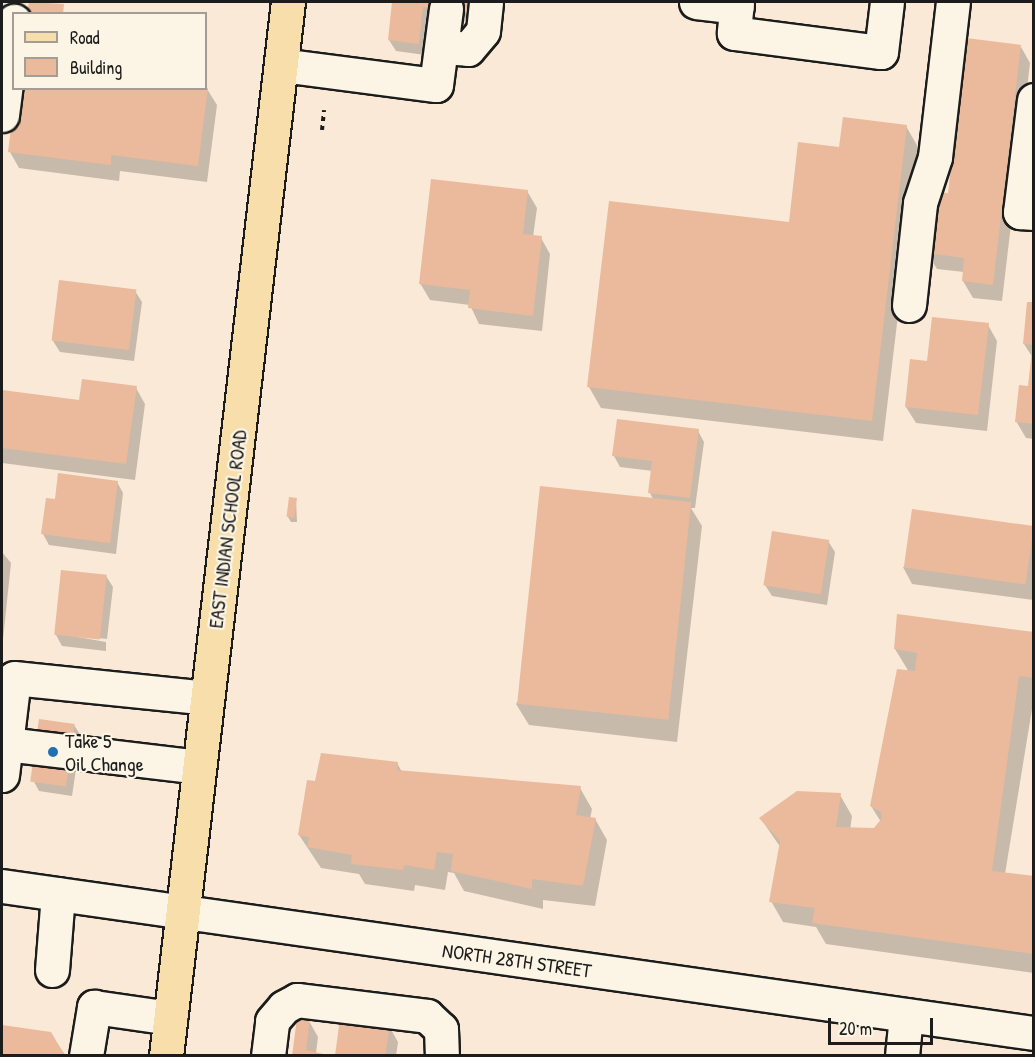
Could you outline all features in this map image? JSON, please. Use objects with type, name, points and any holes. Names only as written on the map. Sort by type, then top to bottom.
[{"type":"main road","name":"EAST INDIAN SCHOOL ROAD","points":[[166,1056],[288,2]]},
{"type":"street","points":[[442,47],[468,49],[483,31],[486,2]]},
{"type":"street","points":[[696,2],[737,4],[734,33],[881,52],[887,2]]},
{"type":"street","points":[[909,305],[920,204],[935,157],[953,2]]},
{"type":"street","points":[[281,65],[436,85],[446,9]]},
{"type":"street","points":[[2,116],[12,37]]},
{"type":"street","points":[[1034,100],[1020,212],[1034,213]]},
{"type":"street","points":[[199,767],[4,760],[14,678],[207,698]]},
{"type":"street","name":"NORTH 28TH STREET","points":[[2,886],[906,1015],[1011,1039]]},
{"type":"street","points":[[52,970],[58,894]]},
{"type":"street","points":[[268,1056],[272,1021],[284,1007],[297,1000],[427,1016],[441,1029],[442,1056]]},
{"type":"street","points":[[87,1056],[94,1007],[170,1018]]},
{"type":"street","points":[[902,1056],[906,1015]]},
{"type":"path","points":[[322,130],[324,110]]},
{"type":"building","points":[[29,2],[64,4],[63,12],[27,12]]},
{"type":"building","points":[[392,2],[474,2],[473,13],[423,7],[419,44],[388,40]]},
{"type":"building","points":[[966,38],[1021,45],[993,285],[962,281],[964,258],[926,253],[933,192],[948,193]]},
{"type":"building","points":[[208,88],[198,166],[111,155],[111,165],[8,152],[16,90],[207,90]]},
{"type":"building","points":[[843,117],[907,125],[872,421],[587,387],[609,201],[789,222],[798,142],[839,147]]},
{"type":"building","points":[[431,179],[528,190],[523,234],[542,236],[533,316],[468,308],[470,290],[419,284]]},
{"type":"building","points":[[59,280],[136,290],[129,350],[52,341]]},
{"type":"building","points":[[1027,302],[1034,302],[1034,345],[1023,344]]},
{"type":"building","points":[[932,317],[989,323],[978,415],[905,407],[910,359],[927,361]]},
{"type":"building","points":[[1032,350],[1034,350],[1034,424],[1015,422],[1019,385],[1028,386]]},
{"type":"building","points":[[82,379],[137,386],[126,464],[2,448],[2,390],[79,400]]},
{"type":"building","points":[[617,419],[699,429],[690,498],[648,493],[652,461],[612,456]]},
{"type":"building","points":[[58,473],[118,481],[110,543],[41,534],[46,498],[55,499]]},
{"type":"building","points":[[540,486],[691,502],[668,720],[517,704]]},
{"type":"building","points":[[289,497],[297,498],[295,518],[287,517]]},
{"type":"building","points":[[912,509],[1034,526],[1026,585],[904,567]]},
{"type":"building","points":[[772,531],[829,540],[821,594],[763,585]]},
{"type":"building","points":[[61,570],[107,575],[100,639],[54,635]]},
{"type":"building","points":[[897,614],[1034,632],[1034,678],[1019,676],[992,871],[1034,876],[1034,954],[812,923],[815,908],[769,902],[780,841],[759,818],[797,791],[841,793],[836,827],[874,828],[882,818],[881,812],[870,806],[897,669],[915,671],[917,653],[894,649]]},
{"type":"building","name":"Take 5 Oil Change","points":[[39,719],[75,724],[66,786],[30,781]]},
{"type":"building","points":[[321,753],[398,762],[397,770],[581,786],[576,815],[596,818],[583,886],[532,879],[532,889],[451,871],[453,854],[437,852],[434,870],[404,865],[403,870],[351,864],[352,855],[307,847],[309,837],[298,835],[307,780],[315,781]]},
{"type":"building","points":[[297,1018],[310,1019],[306,1050],[332,1056],[292,1056]]},
{"type":"building","points":[[340,1018],[390,1025],[385,1056],[335,1056]]},
{"type":"building","points":[[2,1025],[51,1032],[65,1056],[2,1056]]},
{"type":"place","name":"Take 5 Oil Change","points":[[53,752]]}]
